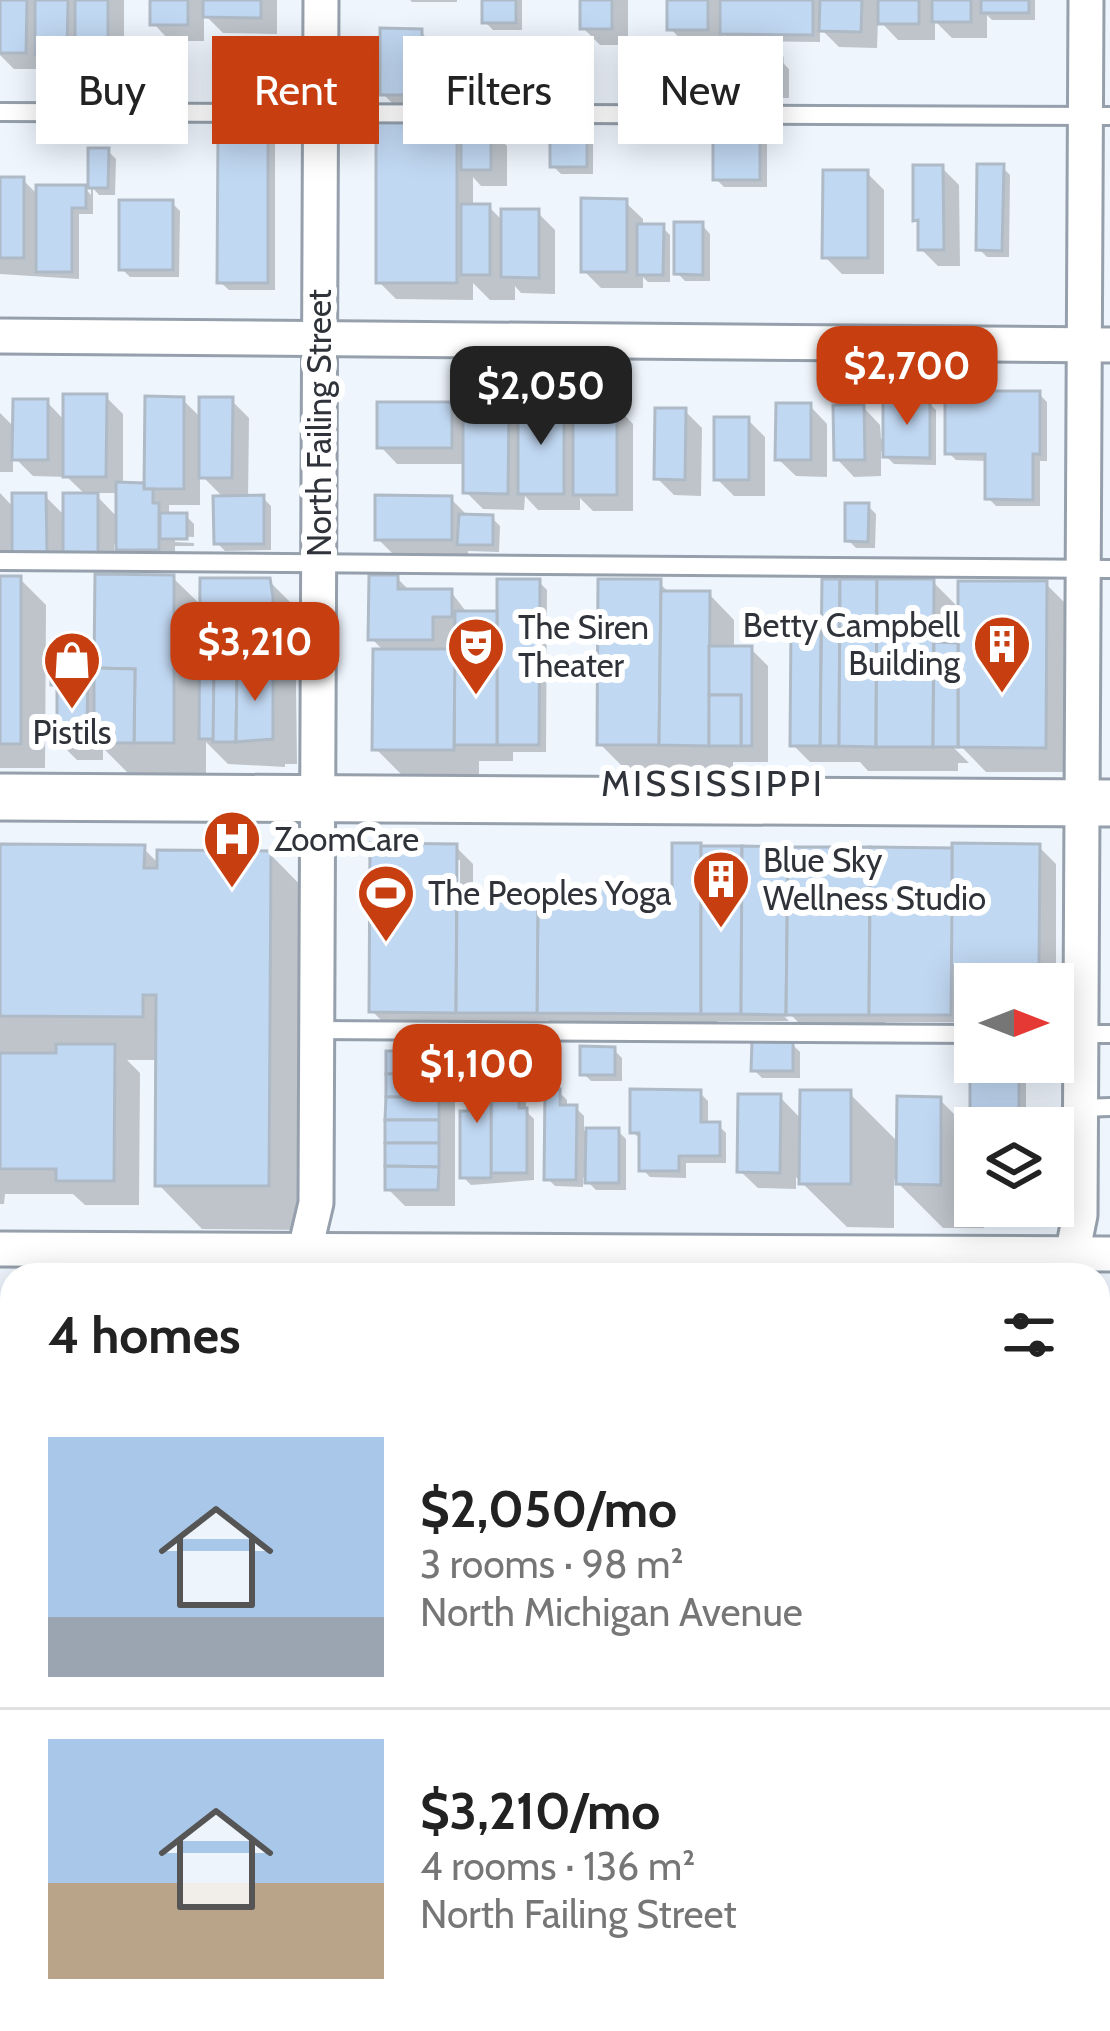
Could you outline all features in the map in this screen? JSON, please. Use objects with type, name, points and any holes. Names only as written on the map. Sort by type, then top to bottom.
[{"type":"street","name":"North Failing Street","points":[[321,0],[321,36]]},
{"type":"street","points":[[1070,1263],[1095,1107],[1081,1034],[1096,803],[1098,116],[1086,0]]},
{"type":"street","name":"North Failing Street","points":[[302,1263],[316,1203],[321,144]]},
{"type":"street","points":[[0,336],[1098,345]]},
{"type":"street","points":[[0,797],[1096,803]]},
{"type":"street","points":[[0,1249],[302,1263]]},
{"type":"street","points":[[1077,1263],[1110,1254]]},
{"type":"lane","points":[[0,112],[212,113]]},
{"type":"lane","points":[[379,113],[1098,116]]},
{"type":"lane","points":[[0,561],[1097,569]]},
{"type":"lane","points":[[316,1030],[954,1034]]},
{"type":"building","points":[[0,0],[27,0],[26,53],[0,53]]},
{"type":"building","points":[[35,0],[68,0],[67,36],[36,36],[35,55]]},
{"type":"building","points":[[75,0],[108,0],[108,36],[75,36]]},
{"type":"building","points":[[150,0],[188,0],[188,25],[150,25]]},
{"type":"building","points":[[203,0],[261,0],[261,18],[203,17]]},
{"type":"building","points":[[482,0],[516,0],[516,23],[482,23]]},
{"type":"building","points":[[580,0],[612,0],[612,29],[580,29]]},
{"type":"building","points":[[667,0],[708,0],[708,30],[667,30]]},
{"type":"building","points":[[720,0],[813,0],[813,35],[720,34]]},
{"type":"building","points":[[820,0],[862,0],[861,32],[819,31]]},
{"type":"building","points":[[878,0],[919,0],[919,24],[878,24]]},
{"type":"building","points":[[932,0],[971,0],[971,22],[932,22]]},
{"type":"building","points":[[981,0],[1029,0],[1029,13],[981,13]]},
{"type":"building","points":[[380,28],[422,29],[422,36],[403,36],[403,95],[380,95]]},
{"type":"building","points":[[379,121],[403,121],[403,144],[457,144],[457,283],[376,283]]},
{"type":"building","points":[[218,144],[268,144],[268,283],[217,283]]},
{"type":"building","points":[[461,144],[491,144],[491,170],[461,170]]},
{"type":"building","points":[[550,144],[587,144],[587,167],[550,167]]},
{"type":"building","points":[[713,144],[760,144],[760,180],[713,180]]},
{"type":"building","points":[[88,148],[109,148],[108,188],[88,188]]},
{"type":"building","points":[[977,164],[1004,164],[1002,251],[976,250]]},
{"type":"building","points":[[913,165],[943,165],[944,250],[918,250]]},
{"type":"building","points":[[823,170],[868,170],[868,258],[822,258]]},
{"type":"building","points":[[0,177],[24,177],[24,258],[0,258]]},
{"type":"building","points":[[36,185],[86,185],[86,208],[72,208],[72,272],[36,272]]},
{"type":"building","points":[[581,198],[627,199],[627,272],[581,272]]},
{"type":"building","points":[[119,200],[173,200],[173,270],[119,270]]},
{"type":"building","points":[[461,204],[490,204],[490,275],[461,275]]},
{"type":"building","points":[[501,209],[539,209],[539,278],[501,277]]},
{"type":"building","points":[[674,222],[703,222],[703,275],[674,274]]},
{"type":"building","points":[[637,224],[664,224],[663,275],[637,275]]},
{"type":"building","points":[[945,391],[1040,391],[1040,454],[1033,454],[1033,500],[985,499],[985,454],[945,454]]},
{"type":"building","points":[[63,394],[107,394],[106,477],[63,477]]},
{"type":"building","points":[[145,396],[184,397],[184,489],[144,489]]},
{"type":"building","points":[[199,397],[233,397],[232,478],[199,478]]},
{"type":"building","points":[[13,399],[48,399],[48,460],[12,460]]},
{"type":"building","points":[[883,399],[930,399],[930,458],[883,457]]},
{"type":"building","points":[[377,402],[452,402],[452,448],[377,448]]},
{"type":"building","points":[[463,402],[509,403],[508,494],[463,493]]},
{"type":"building","points":[[518,403],[564,403],[564,494],[518,494]]},
{"type":"building","points":[[573,403],[617,403],[617,495],[573,495]]},
{"type":"building","points":[[776,403],[811,403],[811,460],[775,460]]},
{"type":"building","points":[[864,404],[865,460],[834,460],[833,405]]},
{"type":"building","points":[[655,408],[686,408],[685,480],[654,479]]},
{"type":"building","points":[[714,417],[749,417],[749,480],[714,480]]},
{"type":"building","points":[[116,482],[144,483],[144,489],[153,489],[153,503],[159,503],[159,550],[116,550]]},
{"type":"building","points":[[12,493],[46,493],[47,552],[12,552]]},
{"type":"building","points":[[63,493],[98,493],[98,553],[63,552]]},
{"type":"building","points":[[264,495],[264,544],[214,544],[213,496]]},
{"type":"building","points":[[375,495],[452,496],[452,540],[375,540]]},
{"type":"building","points":[[845,503],[869,503],[868,542],[845,541]]},
{"type":"building","points":[[160,513],[187,513],[187,539],[160,539]]},
{"type":"building","points":[[459,514],[493,515],[493,545],[457,545]]},
{"type":"building","points":[[95,574],[174,575],[174,743],[134,743],[135,669],[94,668]]},
{"type":"building","points":[[369,575],[398,575],[398,589],[452,589],[452,617],[433,617],[433,640],[368,640]]},
{"type":"building","points":[[0,576],[21,576],[21,744],[0,744]]},
{"type":"building","points":[[200,578],[270,578],[273,597],[273,668],[214,668],[214,739],[199,739]]},
{"type":"building","points":[[497,579],[540,579],[539,745],[497,745]]},
{"type":"building","points":[[598,579],[661,579],[659,745],[597,745]]},
{"type":"building","points":[[822,579],[840,579],[839,746],[820,746]]},
{"type":"building","points":[[840,579],[877,579],[876,747],[839,746]]},
{"type":"building","points":[[877,579],[934,579],[933,747],[876,747]]},
{"type":"building","name":"Betty Campbell Building","points":[[958,581],[1047,581],[1046,748],[958,747]]},
{"type":"building","points":[[661,591],[710,591],[709,746],[659,745]]},
{"type":"building","name":"The Siren Theater","points":[[455,611],[497,611],[497,745],[454,745]]},
{"type":"building","points":[[791,623],[821,623],[820,746],[790,746]]},
{"type":"building","points":[[934,642],[958,643],[958,747],[933,747]]},
{"type":"building","name":"Pistils","points":[[51,643],[88,643],[87,744],[57,744]]},
{"type":"building","points":[[709,646],[752,646],[752,746],[741,746],[741,695],[709,695]]},
{"type":"building","points":[[373,649],[455,649],[454,750],[372,750]]},
{"type":"building","points":[[94,668],[135,669],[134,743],[94,743]]},
{"type":"building","points":[[214,668],[237,668],[236,742],[213,742]]},
{"type":"building","points":[[237,668],[273,668],[273,739],[236,742]]},
{"type":"building","points":[[709,695],[741,695],[741,746],[709,746]]},
{"type":"building","points":[[370,843],[457,844],[456,1013],[369,1012]]},
{"type":"building","points":[[672,843],[701,843],[701,1014],[537,1013],[538,887],[672,888]]},
{"type":"building","points":[[952,843],[1040,844],[1039,963],[951,966]]},
{"type":"building","points":[[0,844],[145,845],[144,868],[157,868],[157,850],[271,851],[269,1186],[155,1186],[156,995],[143,995],[143,1017],[0,1016]]},
{"type":"building","name":"Blue Sky Wellness Studio","points":[[701,846],[742,846],[741,1014],[701,1014]]},
{"type":"building","points":[[742,846],[788,847],[786,1015],[741,1014]]},
{"type":"building","points":[[788,847],[870,847],[869,1015],[786,1015]]},
{"type":"building","points":[[870,847],[952,848],[952,904],[870,903]]},
{"type":"building","points":[[457,890],[538,891],[537,1013],[456,1013]]},
{"type":"building","points":[[870,903],[952,904],[951,1015],[869,1015]]},
{"type":"building","points":[[752,1041],[793,1041],[793,1071],[751,1071]]},
{"type":"building","points":[[56,1044],[115,1044],[114,1181],[56,1181],[56,1169],[0,1169],[0,1053],[56,1053]]},
{"type":"building","points":[[580,1046],[615,1047],[615,1075],[580,1075]]},
{"type":"building","points":[[386,1051],[439,1051],[439,1074],[386,1074]]},
{"type":"building","points":[[491,1062],[519,1062],[519,1108],[527,1108],[527,1173],[491,1173]]},
{"type":"building","points":[[468,1067],[491,1067],[491,1178],[460,1178],[460,1111],[468,1111]]},
{"type":"building","points":[[386,1074],[439,1074],[439,1097],[386,1097]]},
{"type":"building","points":[[970,1083],[1019,1083],[1019,1107],[970,1107]]},
{"type":"building","points":[[545,1089],[560,1089],[560,1105],[577,1105],[576,1180],[544,1180]]},
{"type":"building","points":[[630,1089],[701,1090],[701,1122],[720,1122],[720,1156],[679,1156],[679,1171],[639,1171],[639,1133],[630,1133]]},
{"type":"building","points":[[800,1090],[851,1090],[851,1184],[799,1184]]},
{"type":"building","points":[[738,1094],[781,1094],[780,1173],[737,1172]]},
{"type":"building","points":[[897,1096],[941,1097],[941,1185],[896,1184]]},
{"type":"building","points":[[386,1097],[439,1097],[439,1120],[385,1120]]},
{"type":"building","points":[[385,1120],[439,1120],[439,1143],[385,1143]]},
{"type":"building","points":[[586,1128],[619,1128],[619,1183],[585,1183]]},
{"type":"building","points":[[385,1143],[439,1143],[439,1167],[385,1166]]},
{"type":"building","points":[[385,1166],[439,1167],[438,1190],[385,1190]]},
{"type":"place","name":"Betty Campbell Building","points":[[1002,695]]},
{"type":"place","name":"The Siren Theater","points":[[476,697]]},
{"type":"place","name":"Pistils","points":[[72,711]]},
{"type":"place","name":"ZoomCare","points":[[232,890]]},
{"type":"place","name":"Blue Sky Wellness Studio","points":[[721,930]]},
{"type":"place","name":"The Peoples Yoga","points":[[386,944]]},
{"type":"district","name":"MISSISSIPPI","points":[[713,783]]}]
